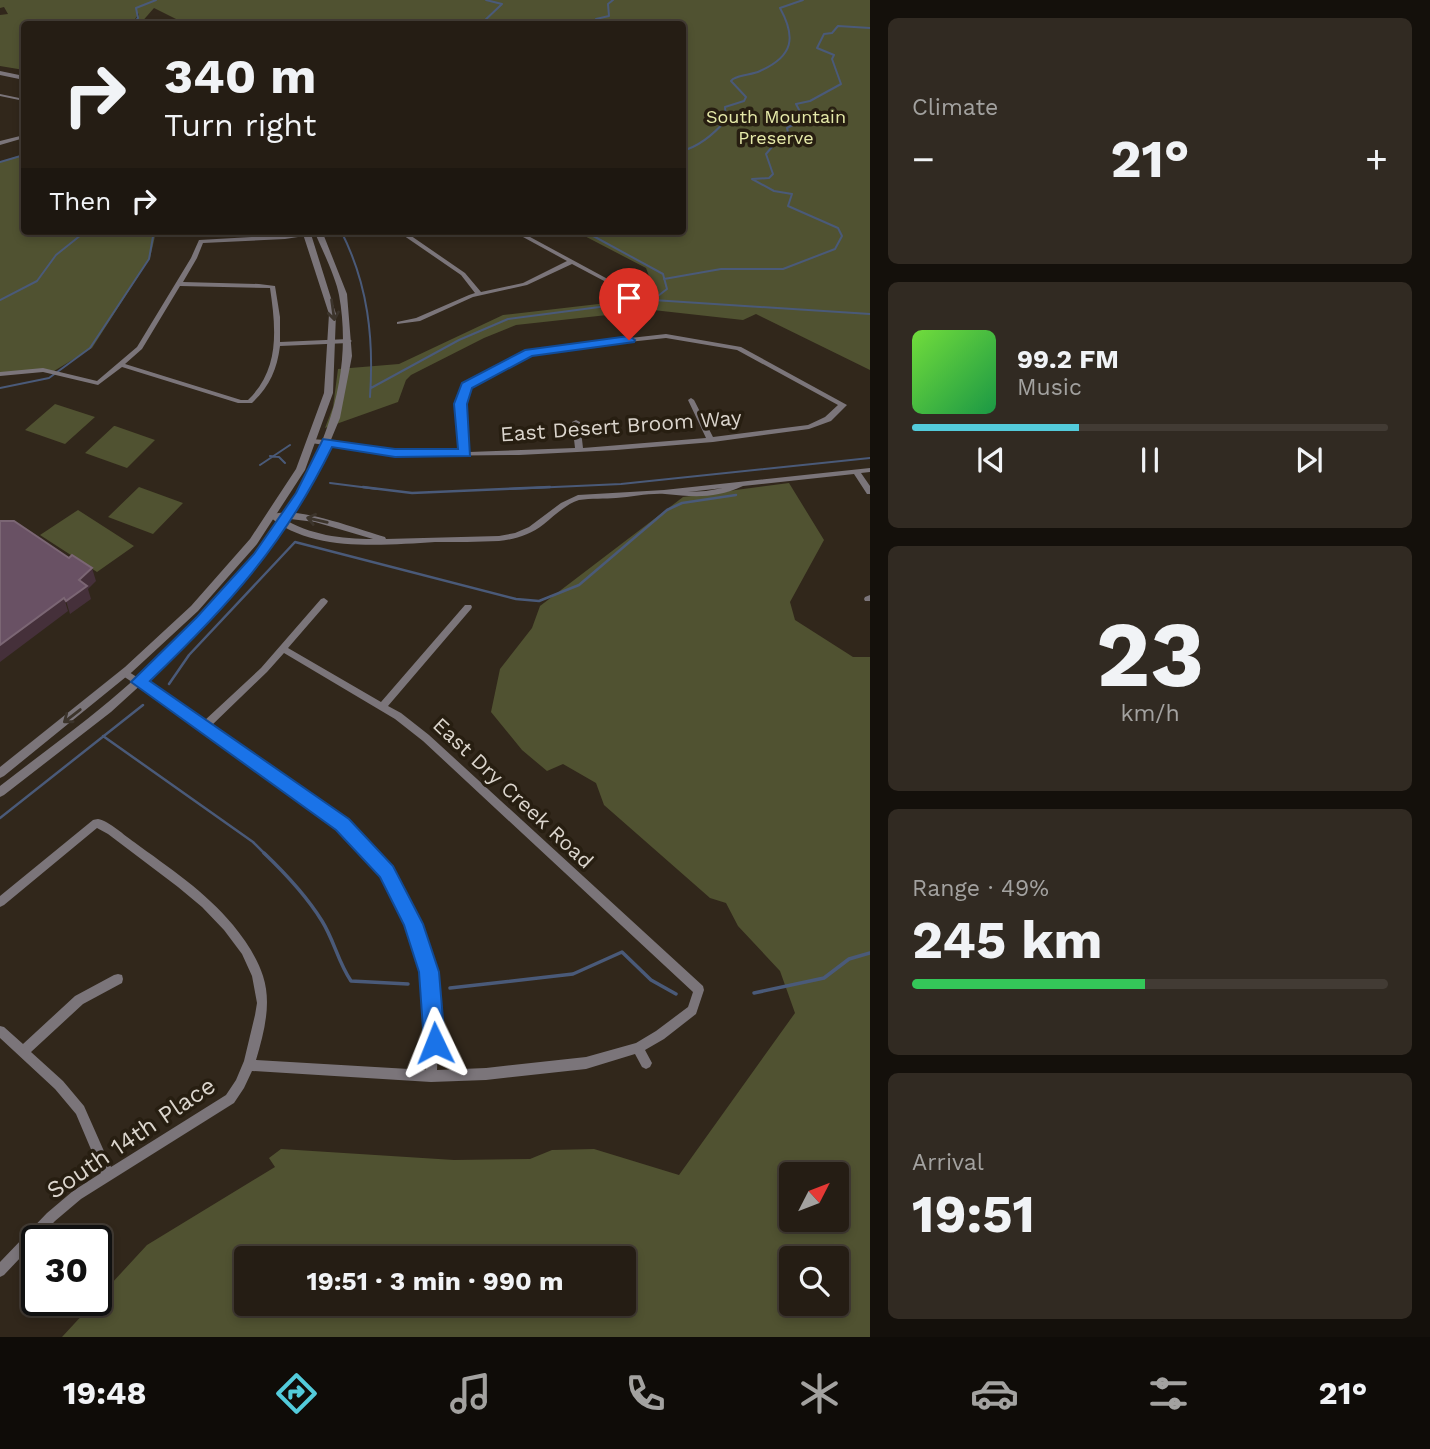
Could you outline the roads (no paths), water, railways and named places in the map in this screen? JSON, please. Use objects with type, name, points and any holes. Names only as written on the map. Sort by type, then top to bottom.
[{"type":"street","points":[[0,71],[21,74]]},
{"type":"street","points":[[0,95],[21,99]]},
{"type":"street","points":[[0,103],[9,97]]},
{"type":"street","points":[[0,143],[21,138]]},
{"type":"street","points":[[0,374],[54,371],[98,383],[123,365],[145,340],[201,241],[282,235]]},
{"type":"street","points":[[0,773],[126,674],[189,617],[220,584],[272,516],[311,441],[328,390],[335,342],[329,285],[308,235]]},
{"type":"street","points":[[0,792],[139,682],[234,588],[286,519],[328,442],[343,389],[349,341],[342,282],[323,235]]},
{"type":"street","points":[[406,235],[463,274],[479,294]]},
{"type":"street","points":[[522,235],[625,290]]},
{"type":"street","points":[[399,323],[418,320],[479,294],[525,285],[572,262]]},
{"type":"street","points":[[123,365],[240,402],[250,402],[266,385],[277,344],[277,312],[273,287],[268,284],[232,287],[178,284]]},
{"type":"street","name":"East Desert Broom Way","points":[[311,441],[395,453],[465,453],[579,449],[809,427],[828,419],[843,405],[739,348],[666,336],[543,349],[514,360],[467,386],[460,404],[465,453]]},
{"type":"street","points":[[277,344],[349,341]]},
{"type":"street","points":[[691,400],[710,438]]},
{"type":"street","points":[[576,422],[579,449]]},
{"type":"street","points":[[286,519],[304,533],[354,542],[525,537],[567,501],[578,498],[664,492],[695,495],[729,490],[741,484],[870,470]]},
{"type":"street","points":[[856,472],[870,492]]},
{"type":"street","points":[[272,516],[314,519],[388,541]]},
{"type":"street","points":[[204,727],[233,702],[324,601]]},
{"type":"street","points":[[382,706],[468,607]]},
{"type":"street","name":"East Dry Creek Road","points":[[283,649],[382,706],[455,761],[547,851],[699,990],[692,1010],[638,1048]]},
{"type":"street","points":[[126,674],[342,825],[386,871],[413,924],[429,972],[435,1015],[431,1076]]},
{"type":"street","name":"South 14th Place","points":[[0,902],[96,823],[111,831],[207,905],[248,954],[262,1003],[243,1083],[230,1098],[108,1174],[51,1217],[0,1272]]},
{"type":"street","points":[[23,1052],[79,1000],[118,979]]},
{"type":"street","points":[[0,1031],[58,1084],[80,1110],[108,1174]]},
{"type":"street","points":[[248,1065],[431,1076],[486,1074],[586,1063],[638,1048],[646,1063]]},
{"type":"waterway","points":[[136,21],[138,18],[136,8],[156,0]]},
{"type":"waterway","points":[[484,21],[502,4],[486,0]]},
{"type":"waterway","points":[[596,21],[609,16],[608,4],[613,0]]},
{"type":"waterway","points":[[686,150],[712,135],[726,120],[725,107],[744,101],[746,97],[731,81],[733,79],[760,71],[780,59],[789,45],[790,37],[780,8],[803,0]]},
{"type":"waterway","points":[[664,279],[721,269],[783,269],[835,249],[842,236],[838,228],[788,206],[792,194],[774,191],[752,179],[769,178],[773,174],[766,154],[777,141],[789,136],[787,128],[804,119],[796,104],[810,101],[841,84],[832,59],[834,55],[817,48],[824,34],[832,33],[838,26],[870,28]]},
{"type":"waterway","points":[[0,162],[21,156]]},
{"type":"waterway","points":[[0,300],[37,281],[56,255],[81,235]]},
{"type":"waterway","points":[[0,388],[49,378],[90,348],[149,259],[153,235]]},
{"type":"waterway","points":[[343,235],[357,271],[367,312],[371,354],[370,397]]},
{"type":"waterway","points":[[591,235],[663,274],[664,279]]},
{"type":"waterway","points":[[654,299],[667,289],[664,279]]},
{"type":"waterway","points":[[371,388],[459,340],[508,319],[653,300],[870,314]]},
{"type":"waterway","points":[[273,456],[290,445]]},
{"type":"waterway","points":[[260,465],[273,456]]},
{"type":"waterway","points":[[273,456],[279,457],[285,463]]},
{"type":"waterway","points":[[510,489],[621,484],[870,458]]},
{"type":"waterway","points":[[330,483],[377,489]]},
{"type":"waterway","points":[[363,487],[412,493],[550,487]]},
{"type":"waterway","points":[[169,684],[189,655],[295,542],[516,599],[539,601],[579,585],[667,510],[682,503],[736,495]]},
{"type":"waterway","points":[[103,736],[143,705]]},
{"type":"waterway","points":[[0,818],[103,736]]},
{"type":"waterway","points":[[103,736],[253,842],[264,853]]},
{"type":"waterway","points":[[264,853],[316,911],[351,981],[408,984]]},
{"type":"waterway","points":[[450,988],[573,974],[622,952],[651,980],[676,994]]},
{"type":"waterway","points":[[754,993],[824,978],[849,959],[870,953]]},
{"type":"park label","name":"South Mountain Preserve","points":[[776,127]]}]
